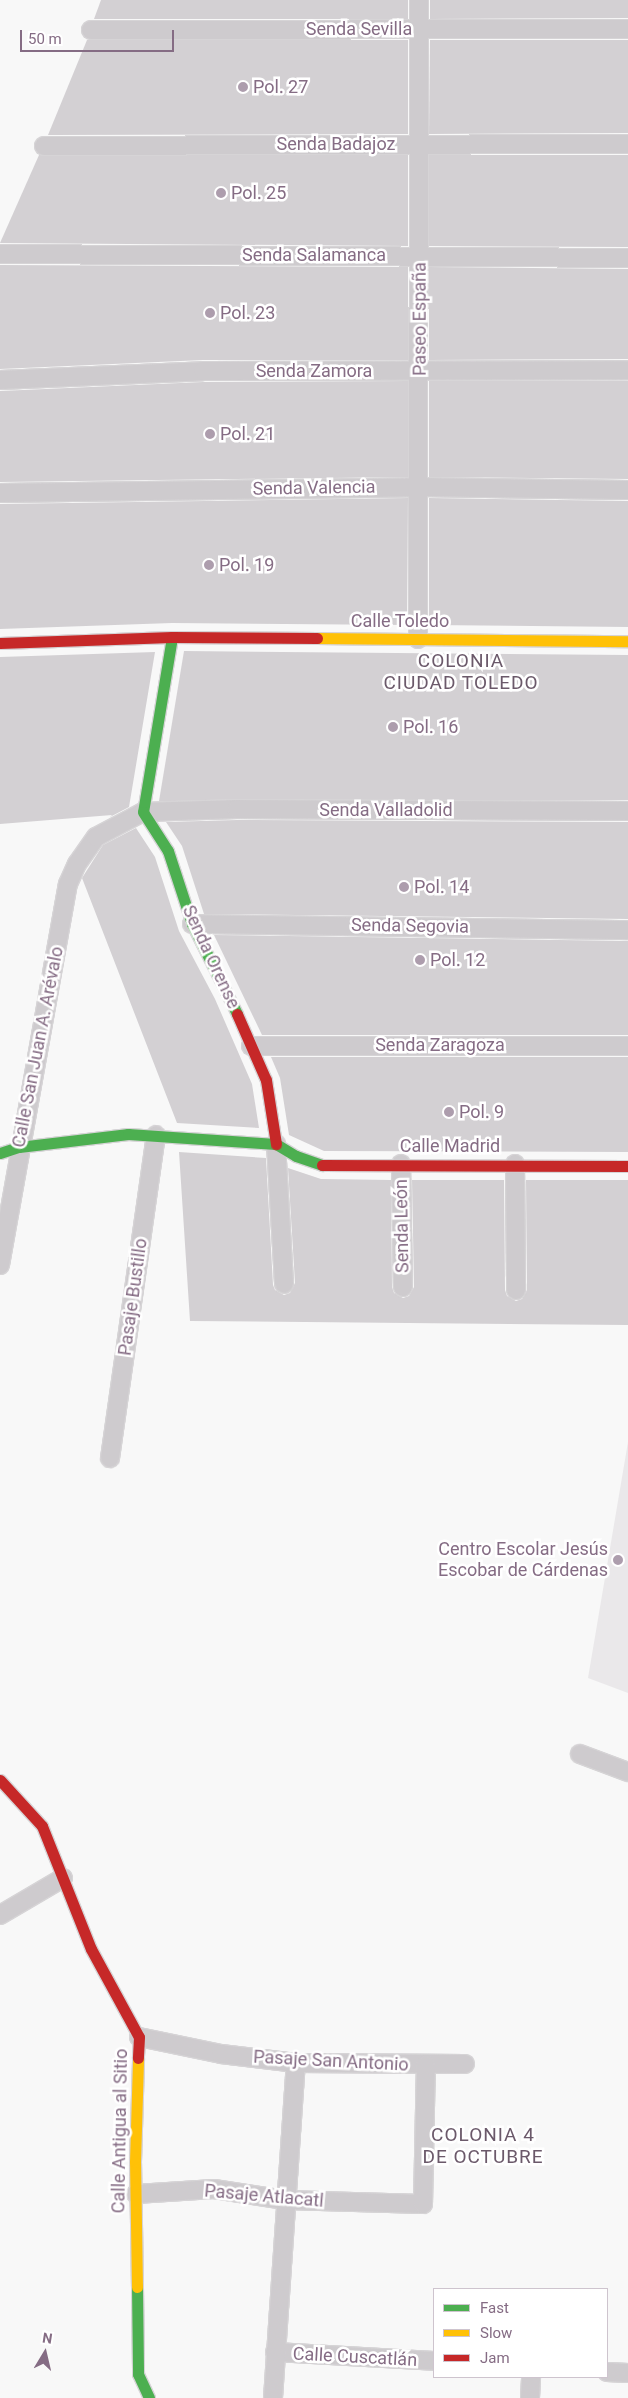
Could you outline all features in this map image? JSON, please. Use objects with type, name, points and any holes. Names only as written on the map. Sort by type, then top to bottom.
[{"type":"street","name":"Paseo España","points":[[418,639],[420,370],[419,0]]},
{"type":"street","name":"Senda Sevilla","points":[[91,30],[628,29]]},
{"type":"street","name":"Senda Badajoz","points":[[44,146],[628,144]]},
{"type":"street","name":"Senda Salamanca","points":[[0,254],[420,255],[628,258]]},
{"type":"street","name":"Senda Zamora","points":[[0,380],[193,372],[628,370]]},
{"type":"street","name":"Senda Valencia","points":[[0,493],[419,487],[628,490]]},
{"type":"street","name":"Calle Toledo","points":[[0,643],[172,637],[628,640]]},
{"type":"street","points":[[143,812],[172,637]]},
{"type":"street","name":"Senda Valladolid","points":[[143,812],[237,809],[628,811]]},
{"type":"street","name":"Calle San Juan A. Arévalo","points":[[0,1265],[19,1146],[68,884],[77,864],[96,838],[143,812]]},
{"type":"street","name":"Senda Orense","points":[[143,812],[168,850],[192,924],[266,1080],[276,1144],[284,1284]]},
{"type":"street","name":"Senda Segovia","points":[[192,924],[628,930]]},
{"type":"street","name":"Senda Zaragoza","points":[[251,1046],[628,1046]]},
{"type":"street","points":[[0,1153],[19,1146],[128,1134],[276,1144]]},
{"type":"street","name":"Pasaje Bustillo","points":[[110,1458],[156,1135]]},
{"type":"street","name":"Calle Madrid","points":[[276,1144],[296,1156],[322,1165],[515,1164],[628,1166]]},
{"type":"street","name":"Senda León","points":[[401,1164],[403,1288]]},
{"type":"street","points":[[515,1164],[516,1290]]},
{"type":"street","points":[[580,1754],[628,1772]]},
{"type":"street","name":"Calle Antigua al Sitio","points":[[0,1780],[42,1826],[91,1949],[139,2037],[136,2194],[138,2374],[148,2398]]},
{"type":"street","points":[[0,1915],[62,1878]]},
{"type":"street","name":"Pasaje San Antonio","points":[[139,2037],[220,2054],[296,2063],[466,2064]]},
{"type":"street","points":[[273,2398],[285,2200],[296,2063]]},
{"type":"street","name":"Pasaje Atlacatl","points":[[136,2194],[214,2189],[285,2200],[423,2204],[426,2065]]},
{"type":"street","name":"Calle Cuscatlán","points":[[276,2352],[433,2361]]},
{"type":"street","points":[[608,2372],[628,2373]]},
{"type":"street","points":[[530,2398],[531,2378]]},
{"type":"shaded area","name":"Centro Escolar Jesús Escobar de Cárdenas","points":[[628,1442],[628,1693],[588,1678]]},
{"type":"building","points":[[101,0],[408,0],[408,19],[94,19]]},
{"type":"building","points":[[430,0],[628,0],[628,18],[430,19]]},
{"type":"building","name":"Pol. 27","points":[[87,40],[408,40],[408,134],[48,135]]},
{"type":"building","points":[[430,40],[628,40],[628,133],[429,134]]},
{"type":"building","name":"Pol. 25","points":[[39,155],[408,155],[408,246],[0,243]]},
{"type":"building","points":[[429,155],[628,155],[628,247],[429,246]]},
{"type":"building","name":"Pol. 23","points":[[0,265],[408,267],[408,360],[203,360],[0,369]]},
{"type":"building","points":[[429,267],[628,269],[628,359],[429,360]]},
{"type":"building","name":"Pol. 21","points":[[408,381],[408,477],[0,482],[0,391],[203,382]]},
{"type":"building","points":[[429,381],[628,381],[628,479],[429,477]]},
{"type":"building","name":"Pol. 19","points":[[408,498],[407,625],[172,623],[0,629],[0,504]]},
{"type":"building","points":[[429,498],[628,501],[628,627],[429,625]]},
{"type":"building","name":"Pol. 16","points":[[184,651],[628,655],[628,800],[159,801]]},
{"type":"building","points":[[155,652],[129,807],[110,817],[112,815],[0,824],[0,657]]},
{"type":"building","name":"Pol. 14","points":[[237,820],[628,822],[628,919],[204,914],[182,846],[166,822]]},
{"type":"building","points":[[136,828],[155,857],[179,931],[215,999],[252,1084],[259,1128],[177,1123],[82,878],[103,845]]},
{"type":"building","name":"Pol. 12","points":[[214,935],[628,941],[628,1035],[262,1035]]},
{"type":"building","name":"Pol. 9","points":[[271,1057],[628,1057],[628,1152],[324,1151],[289,1135],[280,1078]]},
{"type":"building","points":[[179,1152],[266,1158],[273,1285],[275,1290],[284,1295],[290,1293],[295,1283],[288,1168],[321,1179],[391,1180],[392,1287],[394,1293],[403,1298],[409,1296],[414,1287],[412,1180],[504,1180],[505,1290],[507,1296],[516,1301],[522,1299],[527,1290],[526,1180],[628,1180],[628,1325],[190,1321]]},
{"type":"traffic: fast","points":[[172,637],[143,812],[168,851],[192,924],[237,1014]]},
{"type":"traffic: fast","points":[[0,1153],[19,1147],[128,1134],[276,1144],[296,1156],[322,1165]]},
{"type":"traffic: fast","points":[[137,2287],[138,2374],[149,2398]]},
{"type":"traffic: slow","points":[[317,638],[628,641]]},
{"type":"traffic: slow","points":[[137,2287],[135,2162],[138,2058]]},
{"type":"traffic: jam","points":[[0,643],[172,637],[317,638]]},
{"type":"traffic: jam","points":[[237,1014],[266,1080],[276,1144]]},
{"type":"traffic: jam","points":[[322,1165],[628,1166]]},
{"type":"traffic: jam","points":[[0,1780],[42,1826],[91,1949],[139,2037],[138,2058]]},
{"type":"place","name":"Pol. 27","points":[[243,87]]},
{"type":"place","name":"Pol. 25","points":[[221,193]]},
{"type":"place","name":"Pol. 23","points":[[210,313]]},
{"type":"place","name":"Pol. 21","points":[[210,434]]},
{"type":"place","name":"Pol. 19","points":[[209,565]]},
{"type":"place","name":"Pol. 16","points":[[393,727]]},
{"type":"place","name":"Pol. 14","points":[[404,887]]},
{"type":"place","name":"Pol. 12","points":[[420,960]]},
{"type":"place","name":"Pol. 9","points":[[449,1112]]},
{"type":"place","name":"Centro Escolar Jesús Escobar de Cárdenas","points":[[618,1560]]},
{"type":"district","name":"COLONIA CIUDAD TOLEDO","points":[[461,672]]},
{"type":"district","name":"COLONIA 4 DE OCTUBRE","points":[[483,2146]]}]
